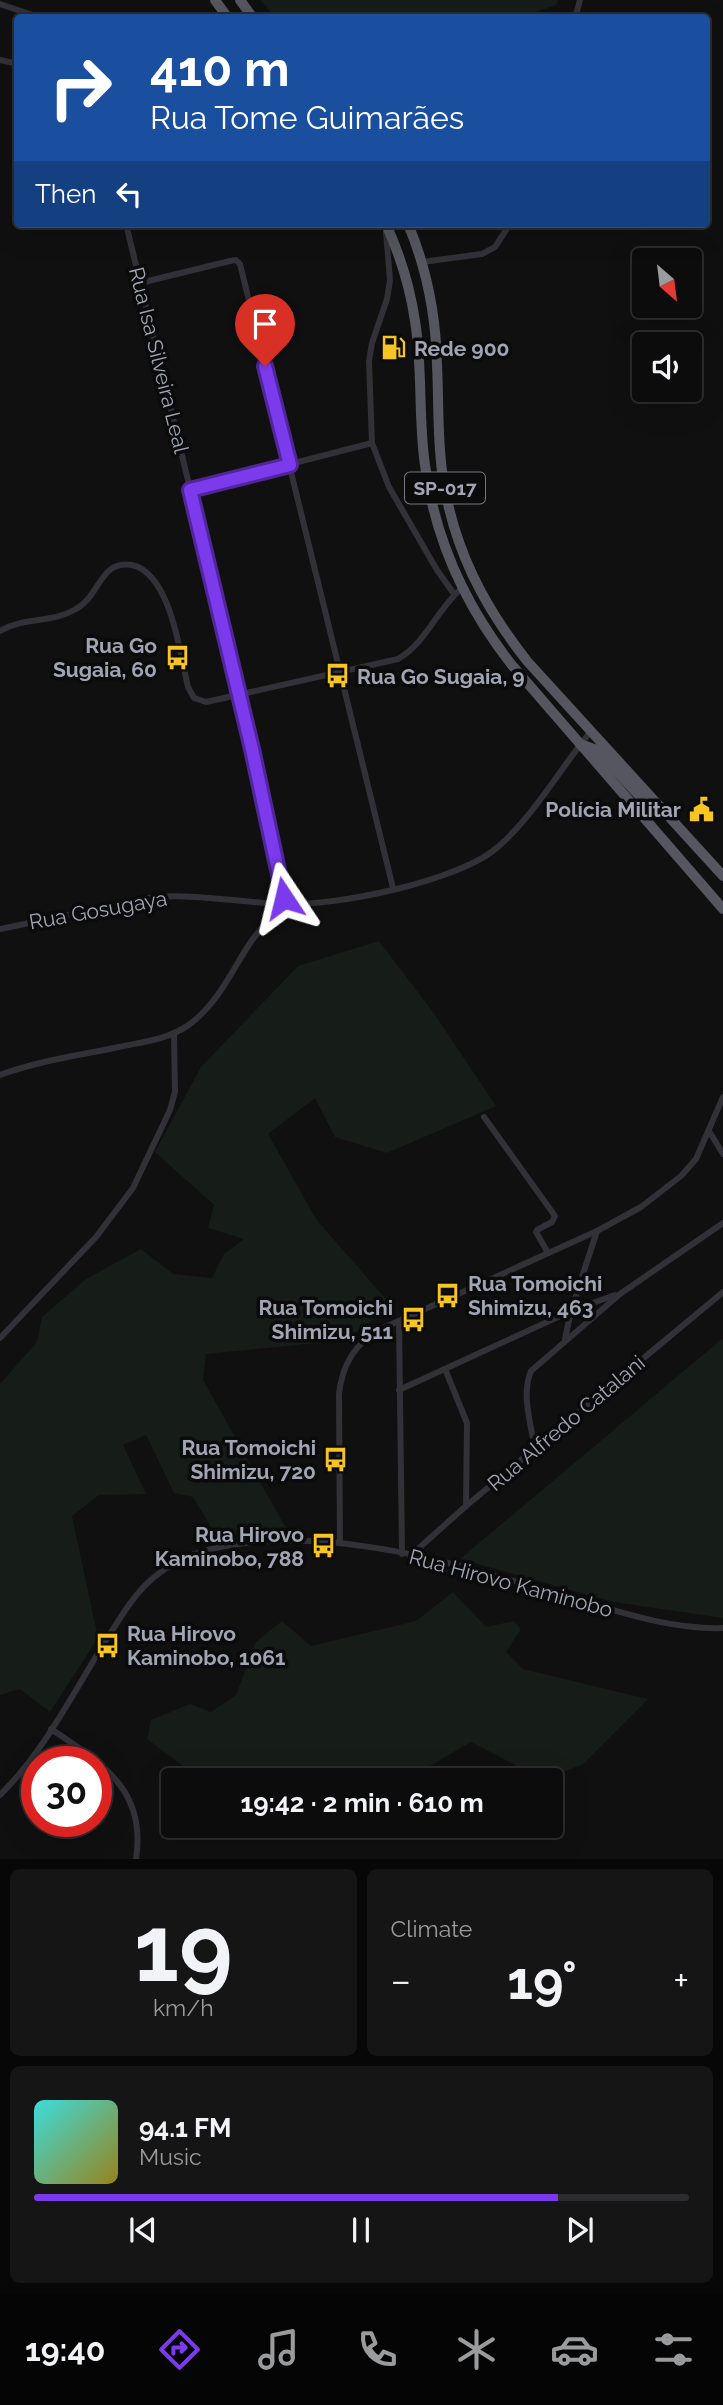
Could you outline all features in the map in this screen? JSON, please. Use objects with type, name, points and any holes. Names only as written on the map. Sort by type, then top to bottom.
[{"type":"highway","name":"SP-017","points":[[387,228],[404,268],[416,322],[424,464],[432,505],[458,591],[524,680],[723,909]]},
{"type":"highway","name":"SP-017","points":[[409,228],[422,262],[434,326],[443,475],[457,543],[472,577],[507,635],[551,688],[723,876]]},
{"type":"highway","points":[[524,680],[540,689],[575,729],[582,727],[579,716]]},
{"type":"highway","points":[[580,744],[597,750],[646,803],[661,807]]},
{"type":"street","points":[[0,4],[30,14]]},
{"type":"street","name":"Rua Isa Silveira Leal","points":[[127,228],[240,695],[282,879],[283,904]]},
{"type":"street","points":[[0,631],[14,623],[57,617],[75,610],[87,601],[111,569],[134,565],[152,578],[165,597],[191,694],[194,698],[206,702],[384,663],[407,653],[420,642],[458,591],[437,570],[390,487],[372,443],[368,393],[369,361],[390,280],[385,228]]},
{"type":"street","points":[[422,262],[482,254],[495,247],[507,228]]},
{"type":"street","points":[[140,283],[236,260],[241,266],[393,888]]},
{"type":"street","points":[[190,490],[372,443]]},
{"type":"street","name":"Rua Gosugaya","points":[[0,929],[154,897],[188,896],[283,904],[343,898],[437,878],[474,864],[499,846],[520,825],[592,730]]},
{"type":"street","points":[[0,1074],[174,1033],[188,1026],[216,998],[262,925],[283,904]]},
{"type":"street","points":[[0,1338],[96,1237],[133,1188],[170,1110],[175,1092],[174,1033]]},
{"type":"street","points":[[340,1543],[340,1380],[346,1364],[359,1345],[373,1334],[399,1321],[597,1231],[641,1207],[681,1175],[696,1159],[723,1097]]},
{"type":"street","points":[[484,1117],[555,1216],[552,1222],[536,1232],[548,1253]]},
{"type":"street","points":[[709,1131],[723,1154]]},
{"type":"street","points":[[535,1449],[527,1394],[528,1377],[538,1363],[620,1294],[723,1223]]},
{"type":"street","points":[[565,1339],[571,1311],[597,1231]]},
{"type":"street","name":"Rua Alfredo Catalani","points":[[410,1556],[466,1506],[723,1292]]},
{"type":"street","points":[[400,1390],[571,1311],[620,1294]]},
{"type":"street","points":[[399,1321],[402,1554]]},
{"type":"street","points":[[445,1369],[467,1423],[466,1506]]},
{"type":"street","name":"Rua Hirovo Kaminobo","points":[[0,1795],[21,1772],[51,1729],[138,1592],[168,1567],[190,1555],[217,1547],[293,1539],[340,1543],[477,1570],[643,1617],[691,1627],[723,1628]]},
{"type":"street","points":[[51,1729],[99,1762],[120,1784],[132,1805],[136,1823],[136,1859]]},
{"type":"shaded area","points":[[260,0],[558,0],[556,5],[530,14],[272,14]]},
{"type":"shaded area","points":[[379,941],[433,1012],[496,1106],[387,1153],[335,1137],[315,1098],[268,1134],[316,1219],[392,1306],[345,1340],[206,1354],[203,1380],[286,1528],[217,1537],[193,1497],[174,1493],[146,1435],[123,1445],[146,1494],[99,1495],[72,1516],[98,1638],[50,1712],[20,1689],[0,1695],[0,1384],[37,1342],[42,1317],[86,1279],[141,1249],[173,1274],[212,1278],[224,1254],[244,1239],[208,1228],[214,1205],[155,1152],[201,1067],[298,966]]},
{"type":"shaded area","points":[[723,1338],[723,1618],[614,1602],[460,1559]]},
{"type":"shaded area","points":[[453,1592],[486,1627],[514,1621],[521,1629],[506,1652],[523,1669],[648,1699],[583,1764],[563,1772],[563,1768],[521,1768],[471,1742],[427,1768],[186,1768],[147,1739],[151,1720],[190,1704],[211,1712],[236,1695],[256,1642],[282,1621],[311,1646],[416,1621]]},
{"type":"place","name":"Rede 900","points":[[394,348]]},
{"type":"place","name":"Rua Go Sugaia, 60","points":[[177,657]]},
{"type":"place","name":"Rua Go Sugaia, 9","points":[[337,676]]},
{"type":"place","name":"Polícia Militar","points":[[701,809]]},
{"type":"place","name":"Rua Tomoichi Shimizu, 463","points":[[448,1295]]},
{"type":"place","name":"Rua Tomoichi Shimizu, 511","points":[[413,1319]]},
{"type":"place","name":"Rua Tomoichi Shimizu, 720","points":[[336,1459]]},
{"type":"place","name":"Rua Hirovo Kaminobo, 788","points":[[324,1546]]},
{"type":"place","name":"Rua Hirovo Kaminobo, 1061","points":[[107,1645]]},
{"type":"route","points":[[265,366],[290,465],[190,490],[282,879],[284,898]]}]
